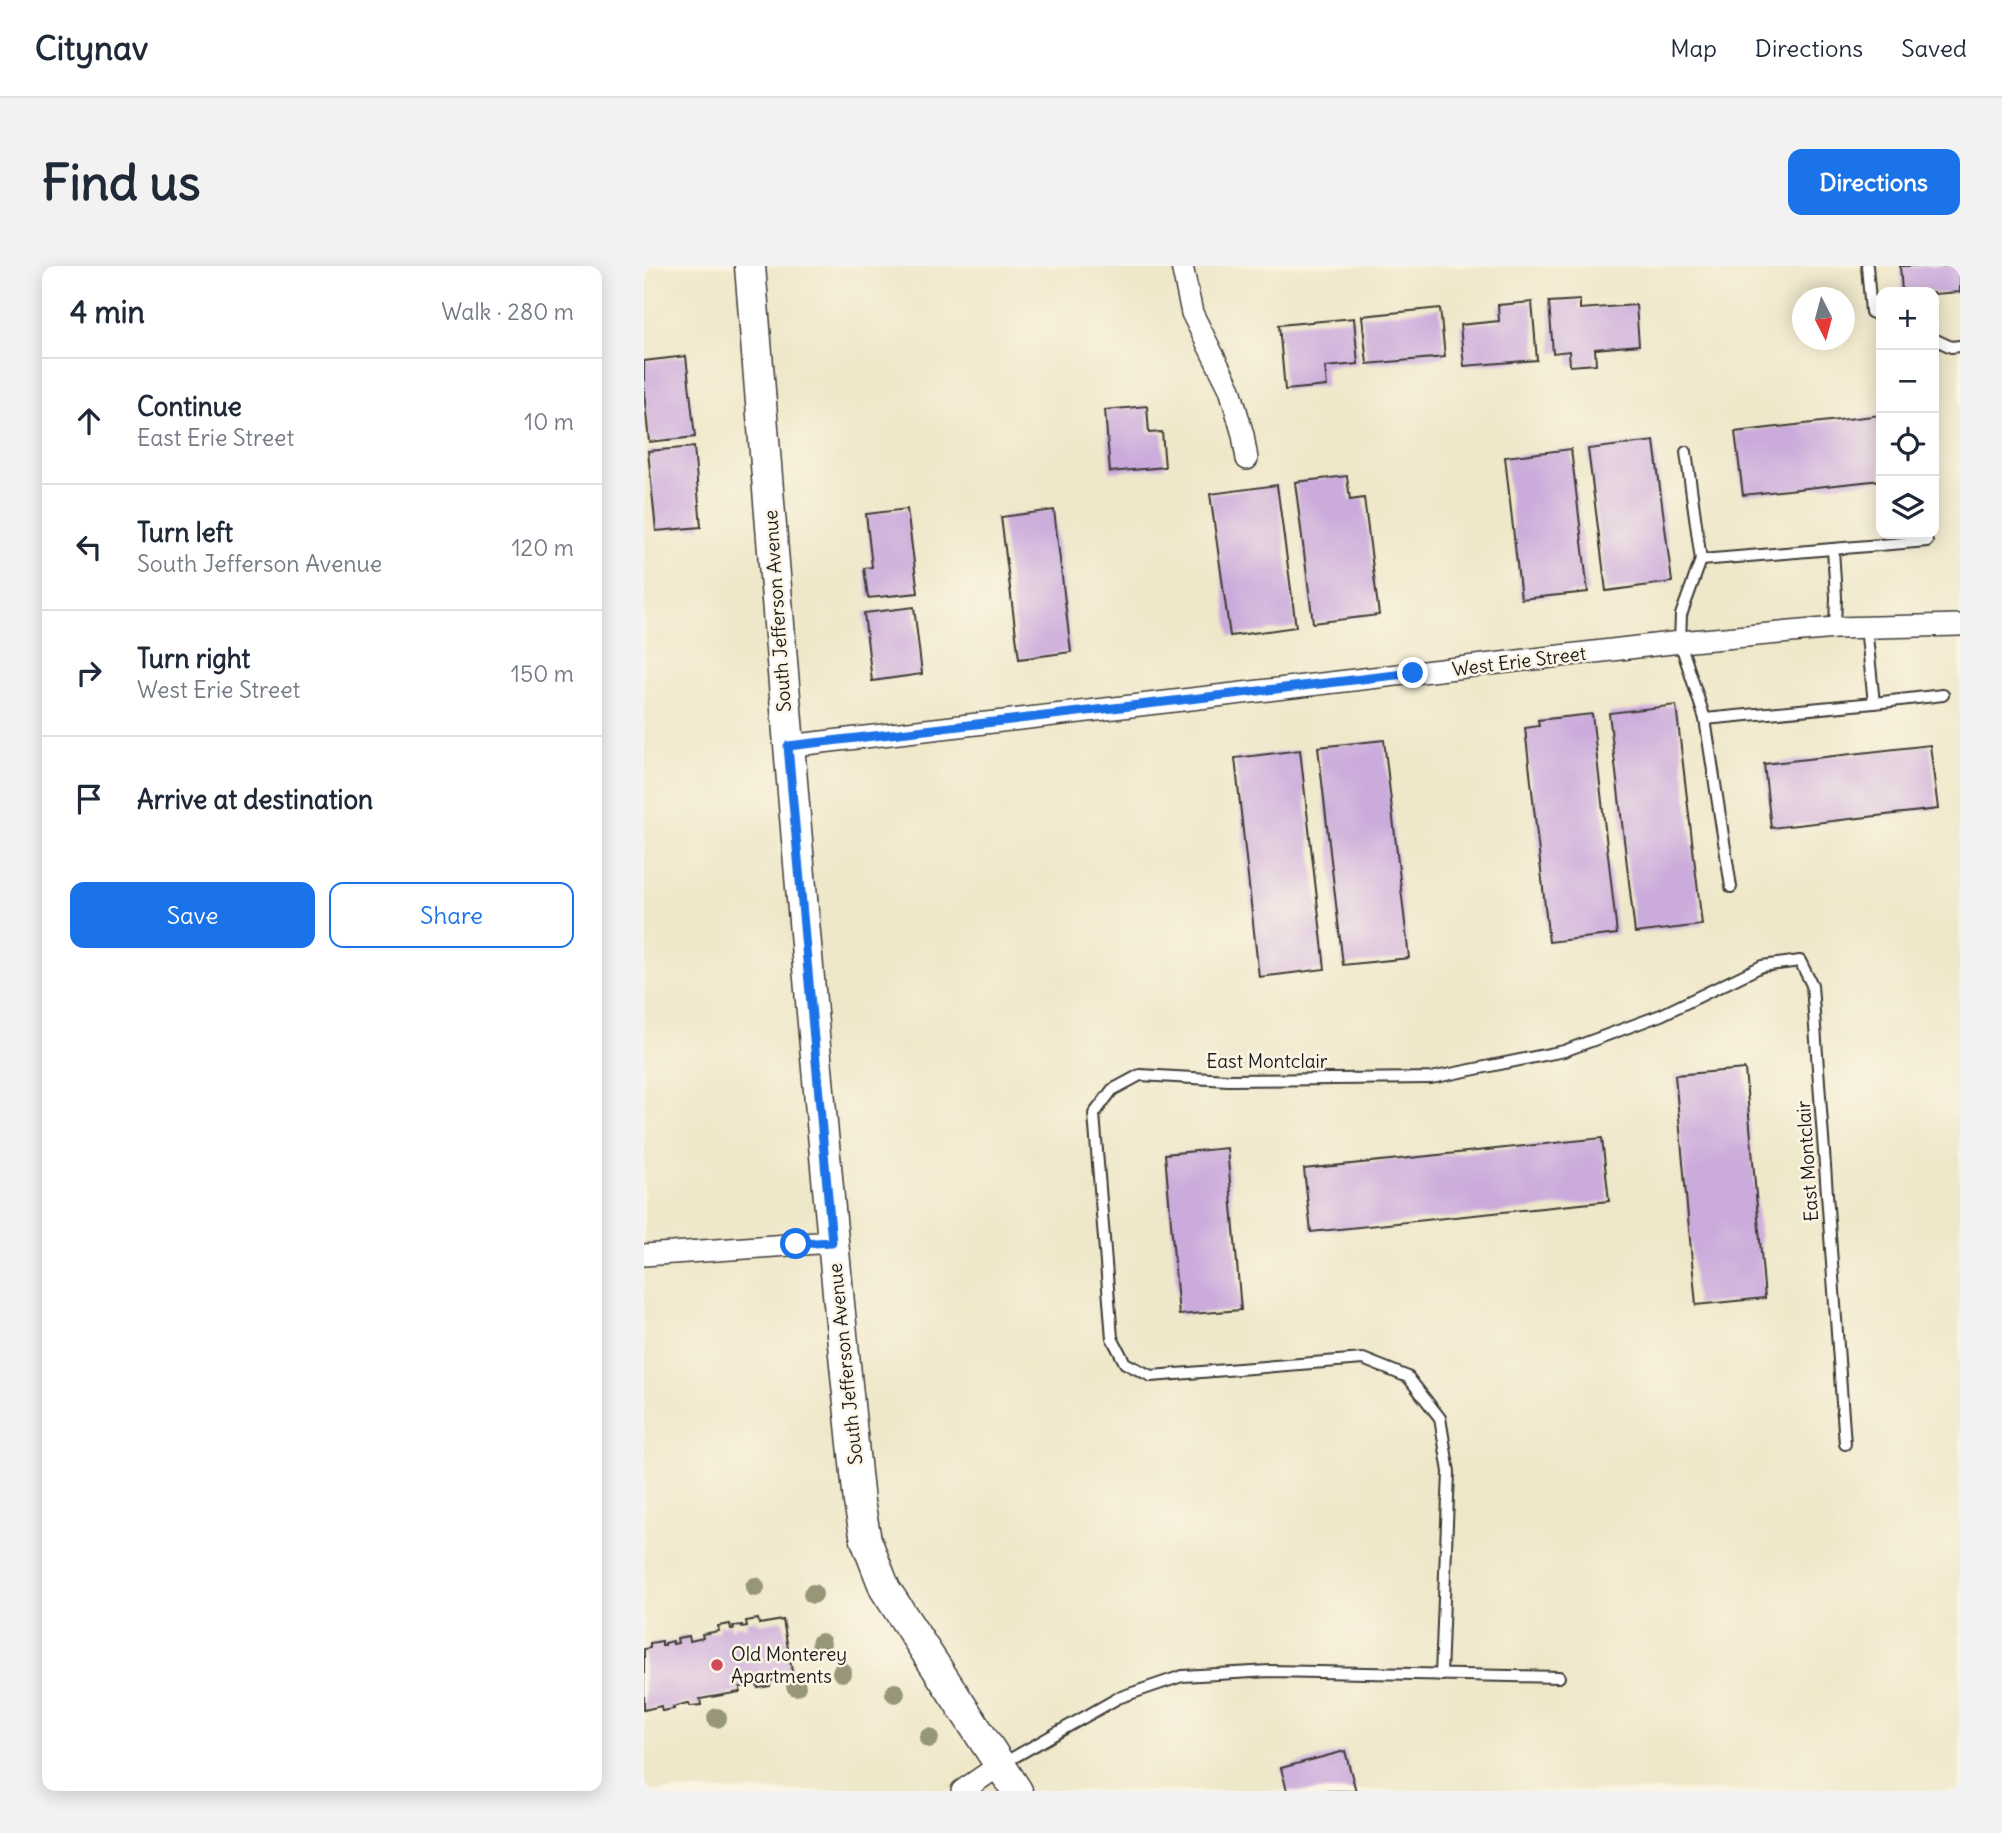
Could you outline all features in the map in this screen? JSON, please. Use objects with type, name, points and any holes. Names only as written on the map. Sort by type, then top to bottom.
[{"type":"street","name":"South Jefferson Avenue","points":[[750,266],[788,746],[832,1242],[859,1502],[866,1540],[885,1589],[1017,1791]]},
{"type":"street","points":[[1182,266],[1192,313],[1230,389],[1247,459]]},
{"type":"street","name":"West Erie Street","points":[[788,746],[1680,642],[1866,626],[1960,625]]},
{"type":"street","points":[[644,1255],[832,1242]]},
{"type":"street","points":[[962,1791],[1000,1765]]},
{"type":"lane","points":[[1867,266],[1871,312],[1876,314]]},
{"type":"lane","points":[[1939,342],[1951,347],[1960,346]]},
{"type":"lane","points":[[1686,452],[1701,560],[1681,615],[1680,642],[1705,719],[1731,887]]},
{"type":"lane","points":[[1701,560],[1927,541]]},
{"type":"lane","points":[[1833,549],[1835,628]]},
{"type":"lane","points":[[1866,626],[1874,703]]},
{"type":"lane","points":[[1705,719],[1943,695]]},
{"type":"lane","name":"East Montclair","points":[[1441,1675],[1449,1472],[1440,1418],[1408,1377],[1363,1359],[1151,1376],[1125,1363],[1111,1338],[1094,1114],[1112,1090],[1140,1075],[1228,1080],[1431,1078],[1564,1051],[1661,1015],[1762,966],[1800,961],[1812,985],[1845,1444]]},
{"type":"lane","points":[[1000,1765],[1118,1698],[1182,1676],[1270,1671],[1559,1677]]},
{"type":"building","points":[[1900,266],[1960,266],[1960,292],[1939,294],[1939,287],[1902,287]]},
{"type":"building","points":[[1580,300],[1580,309],[1636,305],[1639,345],[1595,349],[1596,364],[1570,366],[1569,351],[1553,353],[1549,302]]},
{"type":"building","points":[[1532,302],[1537,360],[1464,366],[1460,325],[1499,321],[1498,305]]},
{"type":"building","points":[[1440,308],[1445,357],[1367,364],[1362,316]]},
{"type":"building","points":[[1354,318],[1358,364],[1325,367],[1327,386],[1285,390],[1279,325]]},
{"type":"building","points":[[686,356],[695,437],[649,442],[644,361]]},
{"type":"building","points":[[1147,406],[1149,433],[1162,432],[1165,467],[1110,472],[1105,410]]},
{"type":"building","points":[[1876,416],[1876,481],[1743,495],[1735,432]]},
{"type":"building","points":[[1654,441],[1672,582],[1606,591],[1588,449]]},
{"type":"building","points":[[694,447],[701,527],[656,531],[648,451]]},
{"type":"building","points":[[1571,449],[1588,592],[1521,599],[1505,457]]},
{"type":"building","points":[[1347,476],[1350,500],[1364,498],[1379,615],[1313,623],[1295,482]]},
{"type":"building","points":[[1277,485],[1296,627],[1230,636],[1210,494]]},
{"type":"building","points":[[907,509],[918,593],[868,598],[864,568],[872,567],[866,514]]},
{"type":"building","points":[[1054,510],[1071,652],[1019,659],[1001,517]]},
{"type":"building","points":[[914,607],[922,674],[872,681],[864,613]]},
{"type":"building","points":[[1676,705],[1702,925],[1635,933],[1609,713]]},
{"type":"building","points":[[1592,714],[1617,934],[1549,942],[1525,728],[1539,726],[1538,720]]},
{"type":"building","points":[[1384,740],[1409,958],[1343,965],[1318,747]]},
{"type":"building","points":[[1930,745],[1938,809],[1771,828],[1764,764]]},
{"type":"building","points":[[1300,750],[1325,969],[1259,977],[1235,758]]},
{"type":"building","points":[[1745,1069],[1765,1298],[1696,1305],[1675,1075]]},
{"type":"building","points":[[1602,1138],[1609,1201],[1311,1232],[1304,1169]]},
{"type":"building","points":[[1227,1148],[1241,1310],[1179,1315],[1165,1154]]},
{"type":"building","name":"Old Monterey Apartments","points":[[758,1619],[759,1624],[783,1620],[793,1677],[769,1681],[770,1686],[758,1688],[757,1684],[740,1687],[740,1692],[700,1699],[701,1705],[690,1706],[687,1703],[662,1711],[661,1706],[644,1710],[644,1649],[650,1648],[650,1643],[662,1641],[662,1645],[665,1645],[673,1641],[673,1644],[678,1643],[677,1638],[689,1636],[690,1641],[703,1638],[702,1634],[719,1631],[718,1626],[730,1624],[731,1629],[734,1629],[733,1626],[747,1626],[746,1621]]},
{"type":"building","points":[[1345,1751],[1356,1791],[1287,1791],[1281,1768]]},
{"type":"place","name":"Old Monterey Apartments","points":[[717,1665]]},
{"type":"route","points":[[796,1244],[832,1242],[788,746],[1413,673]]}]
